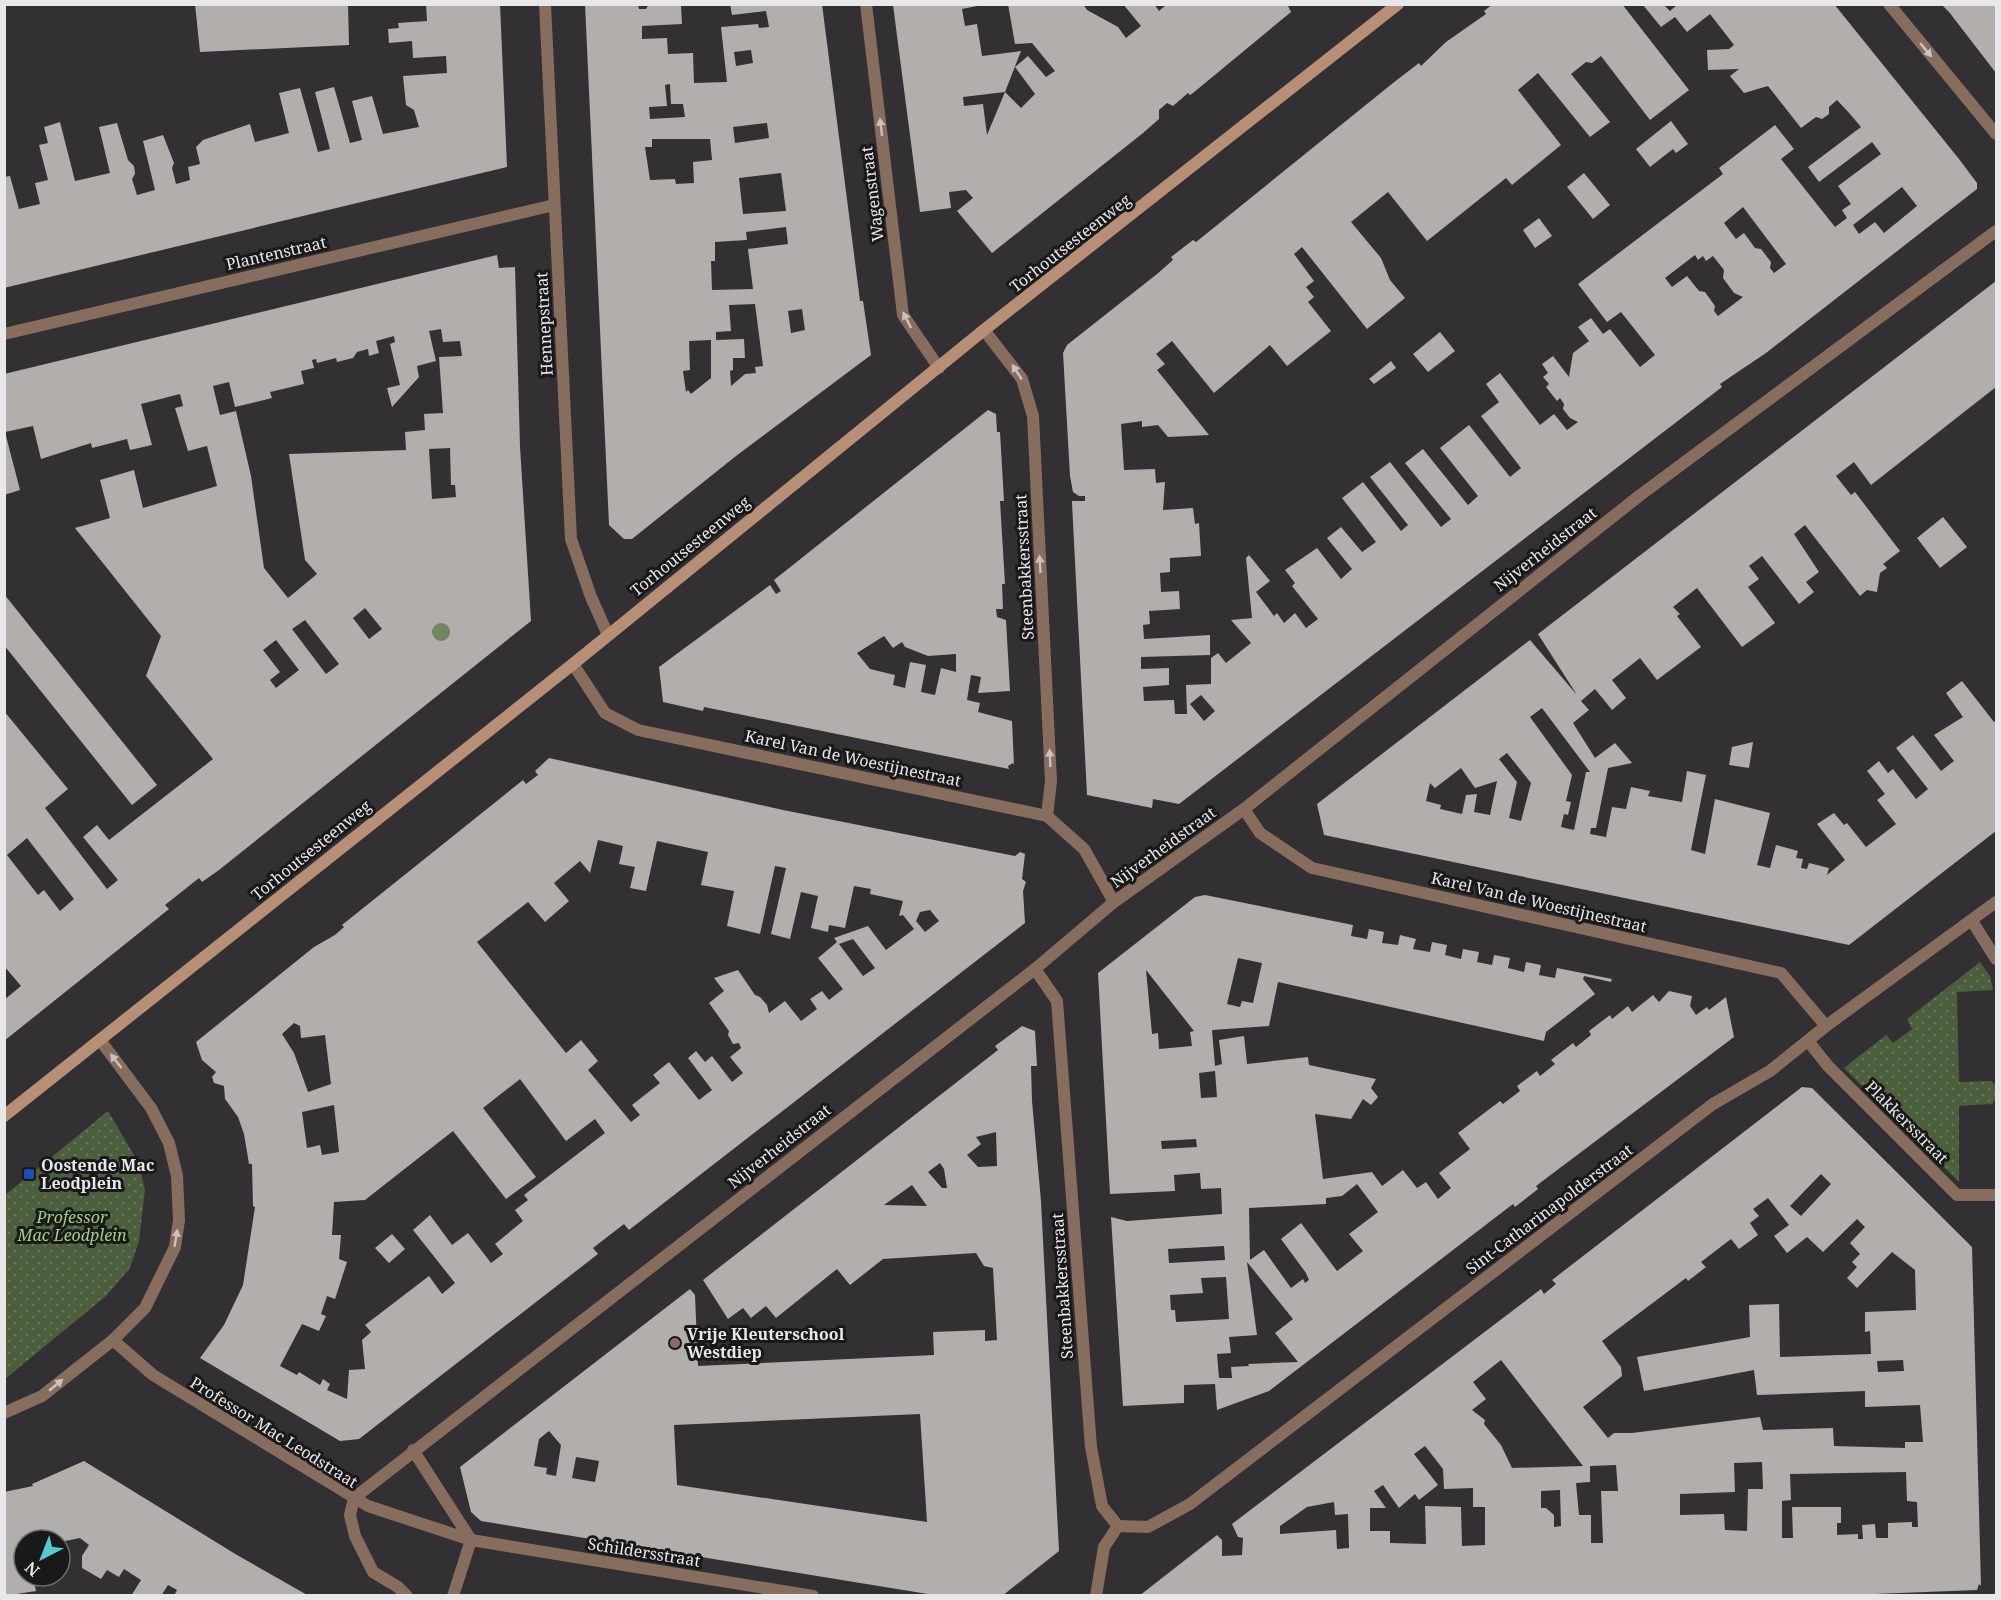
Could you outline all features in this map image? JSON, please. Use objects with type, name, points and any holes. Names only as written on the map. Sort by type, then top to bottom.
[{"type":"street","name":"Hennepstraat","points":[[544,4],[571,539],[591,597],[608,635]]},
{"type":"street","name":"Wagenstraat","points":[[866,4],[903,315],[939,368]]},
{"type":"street","name":"Torhoutsesteenweg","points":[[4,1116],[573,664],[984,330],[1398,4]]},
{"type":"street","points":[[1889,4],[1996,134]]},
{"type":"street","name":"Plantenstraat","points":[[4,334],[554,206]]},
{"type":"street","name":"Nijverheidstraat","points":[[354,1498],[1035,969],[1114,902],[1244,809],[1639,496],[1996,231]]},
{"type":"street","name":"Steenbakkersstraat","points":[[984,330],[1022,379],[1033,416],[1051,781],[1047,816]]},
{"type":"street","name":"Karel Van de Woestijnestraat","points":[[573,664],[605,713],[638,730],[1047,816],[1084,849],[1114,902]]},
{"type":"street","name":"Karel Van de Woestijnestraat","points":[[1244,809],[1260,833],[1312,868],[1781,973],[1826,1026]]},
{"type":"street","name":"Sint-Catharinapolderstraat","points":[[1118,1526],[1148,1527],[1190,1504],[1713,1104],[1770,1071],[1826,1026],[1996,902]]},
{"type":"street","points":[[1972,921],[1996,959]]},
{"type":"street","name":"Steenbakkersstraat","points":[[1035,969],[1057,1001],[1091,1447],[1102,1506],[1118,1526]]},
{"type":"street","points":[[4,1413],[42,1396],[113,1340],[145,1308],[175,1246],[179,1220],[177,1176],[169,1143],[151,1108],[100,1040]]},
{"type":"street","name":"Plakkersstraat","points":[[1808,1041],[1828,1066],[1957,1195],[1996,1195]]},
{"type":"street","name":"Professor Mac Leodstraat","points":[[113,1340],[153,1375],[354,1498],[350,1515],[355,1536],[373,1572],[398,1587],[407,1596]]},
{"type":"street","points":[[413,1450],[471,1540],[453,1596]]},
{"type":"street","name":"Schildersstraat","points":[[354,1498],[368,1506],[471,1540],[813,1596]]},
{"type":"street","points":[[1096,1596],[1104,1547],[1118,1526]]},
{"type":"green space","points":[[1980,962],[1990,976],[1993,990],[1957,992],[1959,1082],[1991,1081],[1995,1085],[1995,1100],[1992,1104],[1959,1106],[1959,1182],[1908,1131],[1916,1124],[1899,1107],[1891,1115],[1844,1068],[1886,1035],[1893,1043],[1912,1029],[1907,1019]]},
{"type":"green space","name":"Professor Mac Leodplein","points":[[108,1111],[138,1162],[145,1190],[139,1241],[130,1268],[106,1296],[5,1379],[5,1195]]},
{"type":"building","points":[[195,4],[348,4],[349,45],[200,52]]},
{"type":"building","points":[[426,4],[500,4],[507,167],[4,288],[4,177],[10,176],[19,209],[40,204],[35,183],[48,180],[39,145],[48,143],[44,127],[60,122],[75,181],[110,173],[99,127],[117,123],[128,160],[134,166],[135,174],[132,179],[137,195],[155,190],[143,141],[163,135],[174,163],[172,168],[176,184],[190,180],[188,167],[200,164],[196,147],[203,140],[250,124],[255,142],[289,133],[279,93],[300,88],[318,152],[330,149],[315,92],[334,87],[350,143],[362,140],[352,101],[372,96],[383,134],[419,127],[414,110],[406,105],[403,76],[447,73],[446,56],[413,58],[412,41],[389,43],[388,29],[399,28],[398,23],[427,21]]},
{"type":"building","points":[[585,4],[638,4],[639,9],[646,9],[649,4],[681,6],[682,24],[642,26],[642,39],[667,38],[668,54],[693,53],[694,83],[727,82],[721,27],[758,24],[759,28],[769,27],[766,11],[732,15],[730,4],[822,4],[860,301],[863,301],[871,355],[736,456],[632,539],[624,539],[609,525]],"holes":[[[751,50],[753,63],[736,66],[734,52]],[[670,84],[671,104],[683,104],[685,117],[650,119],[649,107],[667,106],[665,85]],[[767,123],[769,138],[735,143],[733,127]],[[652,139],[710,139],[712,160],[693,162],[694,183],[676,184],[675,179],[650,180],[645,147],[652,147]],[[781,173],[786,211],[743,214],[739,178]],[[786,227],[788,244],[748,249],[753,289],[712,290],[711,261],[715,261],[715,242],[747,240],[746,232]],[[755,304],[763,366],[755,367],[756,373],[745,374],[731,386],[730,371],[733,370],[733,358],[745,358],[744,339],[716,340],[716,332],[731,331],[729,305]],[[802,309],[805,330],[791,333],[788,311]],[[711,340],[711,378],[691,394],[688,390],[686,392],[683,371],[690,370],[689,341]]]},
{"type":"building","points":[[1008,4],[1083,4],[1087,10],[1118,27],[1126,38],[1141,26],[1123,4],[1154,4],[1159,11],[1167,4],[1287,4],[1291,12],[1193,93],[1190,95],[1188,93],[1173,106],[1167,103],[1159,110],[1159,119],[1143,133],[992,253],[957,211],[973,198],[966,190],[949,192],[951,208],[920,212],[893,5],[982,5],[962,9],[965,26],[977,24],[982,56],[1021,51],[1005,92],[1021,108],[1035,94],[1015,67],[1028,56],[1046,77],[1055,71],[1032,43],[1015,44]],"holes":[[[1005,92],[987,135],[983,104],[964,106],[963,97]]]},
{"type":"building","points":[[1493,4],[1622,4],[1689,90],[1650,120],[1601,56],[1592,63],[1586,62],[1571,74],[1610,122],[1590,137],[1538,73],[1518,90],[1561,145],[1512,185],[1506,178],[1427,241],[1388,192],[1351,222],[1381,258],[1390,280],[1405,298],[1367,329],[1302,247],[1294,254],[1314,281],[1306,287],[1314,297],[1308,302],[1331,331],[1287,366],[1270,345],[1214,393],[1172,341],[1156,354],[1165,364],[1157,370],[1209,435],[1168,437],[1158,425],[1142,427],[1142,421],[1121,424],[1124,470],[1155,469],[1156,483],[1165,482],[1163,510],[1193,508],[1195,524],[1199,523],[1201,556],[1170,558],[1170,572],[1160,573],[1161,592],[1179,591],[1180,609],[1149,611],[1150,624],[1143,625],[1144,639],[1210,635],[1210,655],[1141,657],[1141,669],[1169,668],[1169,685],[1143,687],[1144,701],[1174,700],[1175,714],[1187,714],[1186,685],[1211,684],[1211,658],[1218,653],[1226,663],[1251,643],[1231,620],[1252,618],[1246,558],[1249,555],[1270,581],[1256,592],[1274,616],[1277,613],[1284,623],[1295,613],[1306,628],[1318,619],[1292,586],[1295,583],[1285,570],[1317,548],[1341,579],[1352,569],[1327,538],[1341,527],[1362,552],[1376,542],[1342,498],[1363,482],[1401,531],[1408,525],[1370,477],[1390,462],[1441,527],[1451,519],[1405,463],[1423,449],[1468,505],[1478,496],[1440,448],[1469,425],[1510,477],[1521,468],[1481,416],[1499,402],[1486,384],[1500,373],[1540,425],[1554,414],[1567,430],[1578,422],[1570,418],[1563,409],[1564,404],[1560,398],[1557,401],[1546,387],[1549,384],[1543,377],[1548,373],[1542,364],[1553,356],[1569,377],[1573,353],[1589,341],[1578,327],[1591,318],[1603,334],[1610,329],[1640,367],[1655,355],[1621,312],[1607,322],[1578,284],[1723,174],[1719,168],[1775,125],[1794,149],[1781,159],[1835,227],[1847,218],[1842,210],[1851,204],[1838,186],[1881,154],[1872,142],[1819,182],[1808,167],[1861,127],[1837,100],[1829,107],[1829,114],[1822,119],[1816,117],[1801,128],[1768,86],[1744,93],[1730,76],[1739,69],[1708,70],[1707,50],[1729,49],[1734,45],[1710,14],[1687,32],[1675,17],[1661,27],[1643,5],[1664,5],[1670,11],[1678,4],[1834,4],[1959,159],[1977,183],[1977,189],[1766,353],[1720,384],[1722,387],[1179,804],[1153,799],[1152,808],[1087,795],[1072,503],[1072,501],[1085,501],[1085,496],[1079,496],[1073,492],[1070,476],[1063,353],[1067,345],[1157,274],[1173,260],[1171,257],[1193,240],[1196,242],[1419,63],[1421,66],[1446,42],[1486,14],[1484,11]],"holes":[[[1902,187],[1917,206],[1884,233],[1875,222],[1859,234],[1853,225]],[[1743,207],[1786,264],[1774,273],[1770,268],[1771,262],[1761,249],[1755,248],[1744,233],[1736,239],[1724,223]],[[1695,255],[1698,260],[1703,256],[1706,261],[1713,256],[1724,270],[1723,278],[1734,293],[1743,297],[1718,316],[1714,311],[1715,306],[1705,292],[1699,291],[1687,276],[1672,287],[1665,278]],[[1201,695],[1215,711],[1204,721],[1190,704]]]},
{"type":"building","points":[[1941,4],[1996,4],[1996,73],[1949,12]]},
{"type":"building","points":[[1671,121],[1688,144],[1676,153],[1673,149],[1650,167],[1636,149]]},
{"type":"building","points":[[1584,173],[1610,205],[1593,219],[1567,187]]},
{"type":"building","points":[[1539,218],[1552,236],[1535,248],[1523,230]]},
{"type":"building","points":[[497,255],[499,268],[515,267],[520,447],[531,621],[219,870],[202,882],[199,878],[165,905],[169,909],[4,1041],[4,1000],[21,986],[4,966],[4,711],[68,789],[45,808],[107,889],[118,880],[83,837],[97,825],[109,840],[213,759],[146,676],[161,636],[75,528],[110,518],[100,480],[134,470],[143,508],[217,486],[207,446],[188,451],[175,408],[183,406],[180,394],[141,404],[152,445],[130,450],[127,439],[92,448],[91,443],[41,459],[33,426],[5,432],[20,490],[4,495],[4,374]],"holes":[[[441,329],[443,342],[460,341],[462,356],[439,357],[443,413],[424,414],[425,430],[405,432],[406,450],[289,454],[305,560],[317,574],[288,598],[264,568],[251,476],[236,411],[220,415],[213,386],[229,382],[235,407],[272,398],[270,392],[304,384],[301,371],[314,368],[312,360],[316,359],[317,363],[336,358],[337,362],[353,358],[357,352],[368,349],[369,356],[379,353],[376,341],[394,336],[395,342],[390,344],[400,385],[387,388],[392,407],[419,377],[417,366],[436,361],[429,331]],[[450,448],[451,485],[455,485],[456,497],[432,499],[429,449]],[[365,608],[382,629],[369,639],[353,618]],[[305,620],[339,664],[326,674],[292,629]],[[276,640],[299,670],[276,688],[270,680],[280,672],[263,650]],[[27,838],[74,899],[60,911],[44,890],[38,895],[7,855]]]},
{"type":"building","points":[[1996,281],[1996,387],[1871,485],[1854,462],[1836,476],[1851,495],[1855,492],[1900,551],[1883,564],[1887,568],[1880,573],[1877,592],[1867,590],[1860,596],[1805,525],[1794,534],[1819,572],[1806,582],[1814,592],[1799,604],[1762,556],[1749,566],[1759,579],[1748,587],[1775,623],[1742,647],[1697,588],[1673,607],[1680,614],[1677,616],[1701,647],[1657,680],[1640,658],[1612,680],[1626,698],[1612,710],[1595,689],[1581,701],[1589,710],[1573,723],[1595,758],[1615,743],[1632,763],[1608,768],[1596,828],[1591,828],[1590,834],[1606,837],[1612,807],[1626,809],[1631,787],[1650,791],[1648,796],[1682,802],[1687,771],[1706,775],[1691,850],[1705,854],[1715,799],[1770,813],[1757,865],[1770,868],[1776,845],[1798,851],[1796,858],[1803,859],[1801,868],[1807,869],[1809,863],[1829,868],[1827,875],[1845,860],[1817,824],[1834,813],[1844,825],[1847,823],[1866,847],[1896,824],[1877,800],[1885,794],[1867,771],[1879,761],[1888,773],[1893,769],[1916,799],[1928,789],[1896,748],[1913,735],[1941,771],[1954,761],[1934,735],[1963,717],[1946,693],[1962,681],[1994,722],[1996,720],[1996,831],[1849,945],[1324,835],[1317,804],[1530,640],[1577,695],[1538,634]],"holes":[[[1542,708],[1590,772],[1586,772],[1574,830],[1561,827],[1564,814],[1568,815],[1571,802],[1566,801],[1572,775],[1530,717]],[[1507,753],[1531,783],[1521,821],[1509,818],[1517,782],[1499,759]],[[1461,768],[1475,788],[1497,781],[1490,815],[1474,812],[1477,794],[1466,795],[1462,814],[1440,809],[1441,805],[1426,801],[1430,783],[1435,788]]]},
{"type":"building","points":[[1440,332],[1455,351],[1428,372],[1413,354]]},
{"type":"building","points":[[1391,361],[1396,368],[1374,384],[1369,379]]},
{"type":"building","points":[[988,410],[996,414],[997,432],[1000,432],[1004,501],[1000,501],[1005,584],[1002,584],[1003,609],[996,609],[997,617],[1006,620],[1010,691],[978,693],[981,677],[971,675],[967,700],[980,703],[978,712],[1012,721],[1014,765],[1013,763],[1008,766],[1009,769],[704,707],[703,711],[663,702],[659,667],[770,585],[776,594],[781,591],[774,580]],"holes":[[[884,636],[893,648],[902,642],[905,647],[928,656],[956,654],[956,672],[941,668],[935,695],[921,692],[926,665],[910,662],[905,688],[893,685],[895,675],[870,669],[857,653]]]},
{"type":"building","points":[[1943,517],[1967,547],[1940,568],[1917,538]]},
{"type":"building","points":[[4,594],[157,785],[132,805],[4,645]]},
{"type":"building","points":[[1753,742],[1749,768],[1729,765],[1732,747]]},
{"type":"building","points":[[549,758],[783,810],[1015,856],[1020,852],[1025,854],[1022,879],[1026,882],[1023,891],[1025,923],[629,1230],[624,1224],[593,1248],[598,1254],[359,1439],[340,1441],[200,1358],[224,1325],[243,1285],[255,1207],[253,1206],[252,1164],[249,1164],[244,1134],[238,1117],[225,1099],[224,1086],[214,1083],[212,1077],[216,1072],[202,1060],[196,1042],[314,947],[335,935],[344,927],[342,925],[523,780],[526,784],[538,775],[535,771]],"holes":[[[598,840],[623,846],[619,864],[635,867],[630,888],[646,891],[657,841],[708,852],[701,885],[734,891],[727,926],[760,934],[775,866],[786,868],[771,934],[790,939],[801,892],[818,896],[811,928],[828,932],[829,925],[845,928],[854,886],[871,889],[870,894],[903,901],[899,916],[903,915],[914,929],[886,950],[868,926],[834,938],[837,942],[818,958],[843,989],[829,1000],[822,991],[810,999],[817,1009],[801,1021],[785,1001],[769,1013],[767,1005],[755,995],[738,970],[714,978],[724,991],[709,1003],[729,1031],[728,1035],[733,1044],[739,1043],[741,1048],[730,1057],[743,1073],[732,1082],[712,1056],[705,1062],[696,1051],[688,1058],[712,1090],[699,1100],[669,1062],[653,1075],[660,1083],[632,1105],[640,1115],[631,1122],[588,1070],[598,1061],[581,1040],[566,1053],[477,942],[528,902],[545,922],[569,901],[554,883],[580,861],[590,873]],[[930,910],[939,921],[925,932],[916,921],[920,912]],[[853,939],[875,968],[863,976],[839,944]],[[294,1023],[300,1026],[301,1038],[325,1035],[331,1084],[308,1092],[294,1053],[282,1034]],[[520,1079],[566,1141],[595,1119],[605,1133],[524,1195],[528,1200],[515,1210],[523,1221],[495,1244],[503,1254],[491,1263],[468,1233],[452,1245],[430,1215],[413,1230],[455,1283],[442,1294],[429,1276],[365,1325],[371,1332],[362,1340],[365,1369],[349,1370],[347,1399],[327,1390],[330,1384],[323,1379],[320,1385],[299,1372],[297,1375],[280,1366],[302,1324],[319,1331],[326,1316],[321,1314],[327,1296],[335,1299],[347,1262],[339,1259],[341,1235],[332,1235],[334,1202],[365,1200],[453,1131],[506,1199],[536,1177],[483,1108]],[[334,1105],[339,1152],[322,1155],[320,1145],[307,1148],[302,1112]]]},
{"type":"building","points":[[1205,895],[1353,925],[1351,936],[1367,939],[1369,929],[1384,932],[1382,943],[1398,945],[1400,935],[1416,939],[1413,949],[1430,952],[1432,942],[1447,945],[1445,955],[1461,959],[1463,949],[1479,952],[1477,962],[1492,965],[1494,955],[1510,958],[1508,968],[1524,972],[1526,962],[1541,965],[1539,975],[1555,978],[1557,968],[1612,979],[1611,982],[1584,976],[1583,979],[1595,994],[1546,1032],[1544,1041],[1278,982],[1269,1026],[1212,1030],[1215,1066],[1222,1064],[1219,1040],[1244,1036],[1247,1064],[1308,1057],[1309,1065],[1376,1079],[1371,1088],[1378,1097],[1371,1105],[1363,1099],[1351,1119],[1315,1114],[1323,1179],[1372,1172],[1382,1186],[1403,1170],[1417,1188],[1426,1182],[1438,1199],[1451,1188],[1439,1173],[1470,1149],[1458,1133],[1500,1101],[1503,1104],[1520,1091],[1517,1086],[1537,1071],[1540,1076],[1555,1064],[1551,1060],[1573,1043],[1576,1047],[1591,1035],[1589,1031],[1610,1015],[1612,1019],[1628,1006],[1632,1012],[1653,995],[1659,1002],[1669,991],[1692,996],[1690,1006],[1696,1015],[1707,1007],[1709,1010],[1726,997],[1734,1037],[1536,1186],[1538,1189],[1515,1207],[1513,1204],[1269,1391],[1217,1410],[1215,1384],[1184,1385],[1184,1403],[1123,1406],[1111,1217],[1127,1221],[1222,1214],[1221,1188],[1201,1189],[1200,1173],[1174,1175],[1175,1191],[1110,1194],[1098,973],[1195,897]],"holes":[[[1238,958],[1262,963],[1253,1003],[1242,1001],[1240,1007],[1227,1004]],[[1146,970],[1194,1031],[1190,1032],[1192,1046],[1159,1049],[1158,1033],[1152,1034]],[[1215,1071],[1217,1097],[1201,1098],[1199,1073]],[[1196,1139],[1197,1147],[1162,1149],[1161,1141]],[[1357,1184],[1378,1212],[1349,1234],[1363,1251],[1337,1271],[1301,1223],[1281,1239],[1306,1273],[1309,1280],[1305,1283],[1303,1279],[1291,1288],[1264,1250],[1250,1260],[1249,1208],[1326,1204],[1326,1198],[1342,1196]],[[1224,1246],[1225,1260],[1169,1263],[1168,1249]],[[1247,1262],[1293,1319],[1275,1333],[1298,1362],[1231,1367],[1232,1378],[1219,1378],[1217,1354],[1231,1353],[1229,1337],[1257,1335]],[[1226,1277],[1229,1319],[1176,1322],[1175,1310],[1171,1310],[1170,1295],[1203,1293],[1201,1278]]]},
{"type":"building","points":[[1022,1026],[1035,1031],[1037,1066],[1031,1066],[1032,1101],[1041,1201],[1059,1551],[1002,1596],[940,1596],[481,1521],[471,1512],[460,1467],[690,1289],[695,1295],[698,1366],[934,1355],[933,1332],[985,1330],[985,1341],[997,1340],[993,1268],[984,1266],[976,1253],[883,1259],[850,1285],[837,1269],[776,1318],[766,1306],[751,1318],[743,1308],[728,1319],[703,1280],[998,1050],[995,1046]],"holes":[[[996,1132],[997,1166],[978,1167],[967,1155],[981,1144],[976,1137]],[[940,1163],[944,1169],[947,1188],[942,1188],[928,1172]],[[912,1185],[927,1206],[884,1205]],[[920,1414],[927,1522],[677,1485],[674,1425]],[[549,1431],[561,1445],[556,1476],[546,1474],[547,1468],[534,1466],[539,1439]],[[576,1457],[599,1461],[595,1482],[572,1478]]]},
{"type":"building","points":[[1802,1087],[1812,1088],[1972,1247],[1981,1586],[1979,1584],[1977,1590],[1823,1596],[1139,1596],[1217,1535],[1222,1540],[1222,1556],[1242,1555],[1243,1538],[1238,1537],[1232,1524],[1541,1289],[1544,1294],[1556,1284],[1552,1280]],"holes":[[[1821,1174],[1831,1184],[1801,1216],[1790,1206]],[[1768,1198],[1789,1225],[1774,1236],[1787,1253],[1807,1237],[1823,1252],[1857,1219],[1865,1227],[1850,1243],[1860,1254],[1852,1262],[1857,1267],[1847,1278],[1857,1288],[1892,1252],[1915,1270],[1916,1310],[1865,1312],[1865,1332],[1870,1331],[1871,1354],[1780,1357],[1779,1304],[1749,1305],[1750,1337],[1637,1357],[1644,1391],[1754,1370],[1757,1395],[1865,1391],[1865,1407],[1920,1405],[1923,1442],[1905,1442],[1905,1448],[1834,1446],[1833,1428],[1763,1430],[1760,1417],[1632,1433],[1614,1433],[1608,1438],[1583,1407],[1622,1376],[1621,1367],[1602,1341],[1686,1278],[1688,1281],[1706,1267],[1701,1262],[1731,1239],[1739,1249],[1758,1235],[1750,1223],[1759,1216],[1753,1209]],[[1501,1360],[1583,1466],[1512,1468],[1501,1445],[1484,1424],[1485,1420],[1472,1410],[1486,1399],[1473,1382]],[[1903,1360],[1904,1371],[1878,1372],[1877,1361]],[[1425,1446],[1443,1469],[1444,1489],[1473,1488],[1473,1507],[1485,1507],[1485,1545],[1462,1546],[1461,1507],[1425,1506],[1426,1544],[1390,1543],[1390,1531],[1370,1531],[1370,1508],[1386,1508],[1374,1491],[1383,1485],[1399,1508],[1415,1494],[1419,1500],[1438,1485],[1414,1454]],[[1762,1462],[1763,1489],[1748,1489],[1747,1531],[1725,1530],[1724,1514],[1680,1515],[1680,1494],[1735,1492],[1734,1463]],[[1616,1465],[1618,1491],[1601,1491],[1603,1543],[1591,1543],[1591,1515],[1579,1515],[1576,1483],[1590,1482],[1590,1466]],[[1906,1472],[1907,1501],[1917,1502],[1918,1527],[1912,1527],[1912,1522],[1888,1523],[1888,1538],[1876,1538],[1875,1524],[1862,1525],[1863,1539],[1858,1539],[1858,1534],[1837,1535],[1837,1523],[1841,1523],[1841,1507],[1792,1507],[1793,1538],[1782,1538],[1782,1501],[1791,1500],[1790,1474]],[[1560,1490],[1561,1526],[1554,1527],[1554,1515],[1546,1508],[1541,1508],[1541,1491]],[[1334,1502],[1335,1515],[1348,1514],[1349,1548],[1337,1549],[1336,1530],[1280,1534],[1280,1526],[1307,1507]]]},
{"type":"building","points":[[392,1234],[405,1249],[389,1263],[375,1248]]},
{"type":"building","points":[[84,1461],[237,1555],[309,1596],[174,1596],[177,1590],[168,1585],[161,1596],[131,1596],[141,1580],[124,1569],[119,1577],[107,1570],[101,1579],[82,1568],[82,1556],[89,1545],[80,1538],[72,1540],[72,1528],[12,1528],[12,1588],[35,1588],[36,1591],[4,1596],[4,1492],[33,1486],[32,1484]]},
{"type":"place","name":"Oostende Mac Leodplein","points":[[29,1174]]},
{"type":"place","name":"Vrije Kleuterschool Westdiep","points":[[675,1343]]}]
